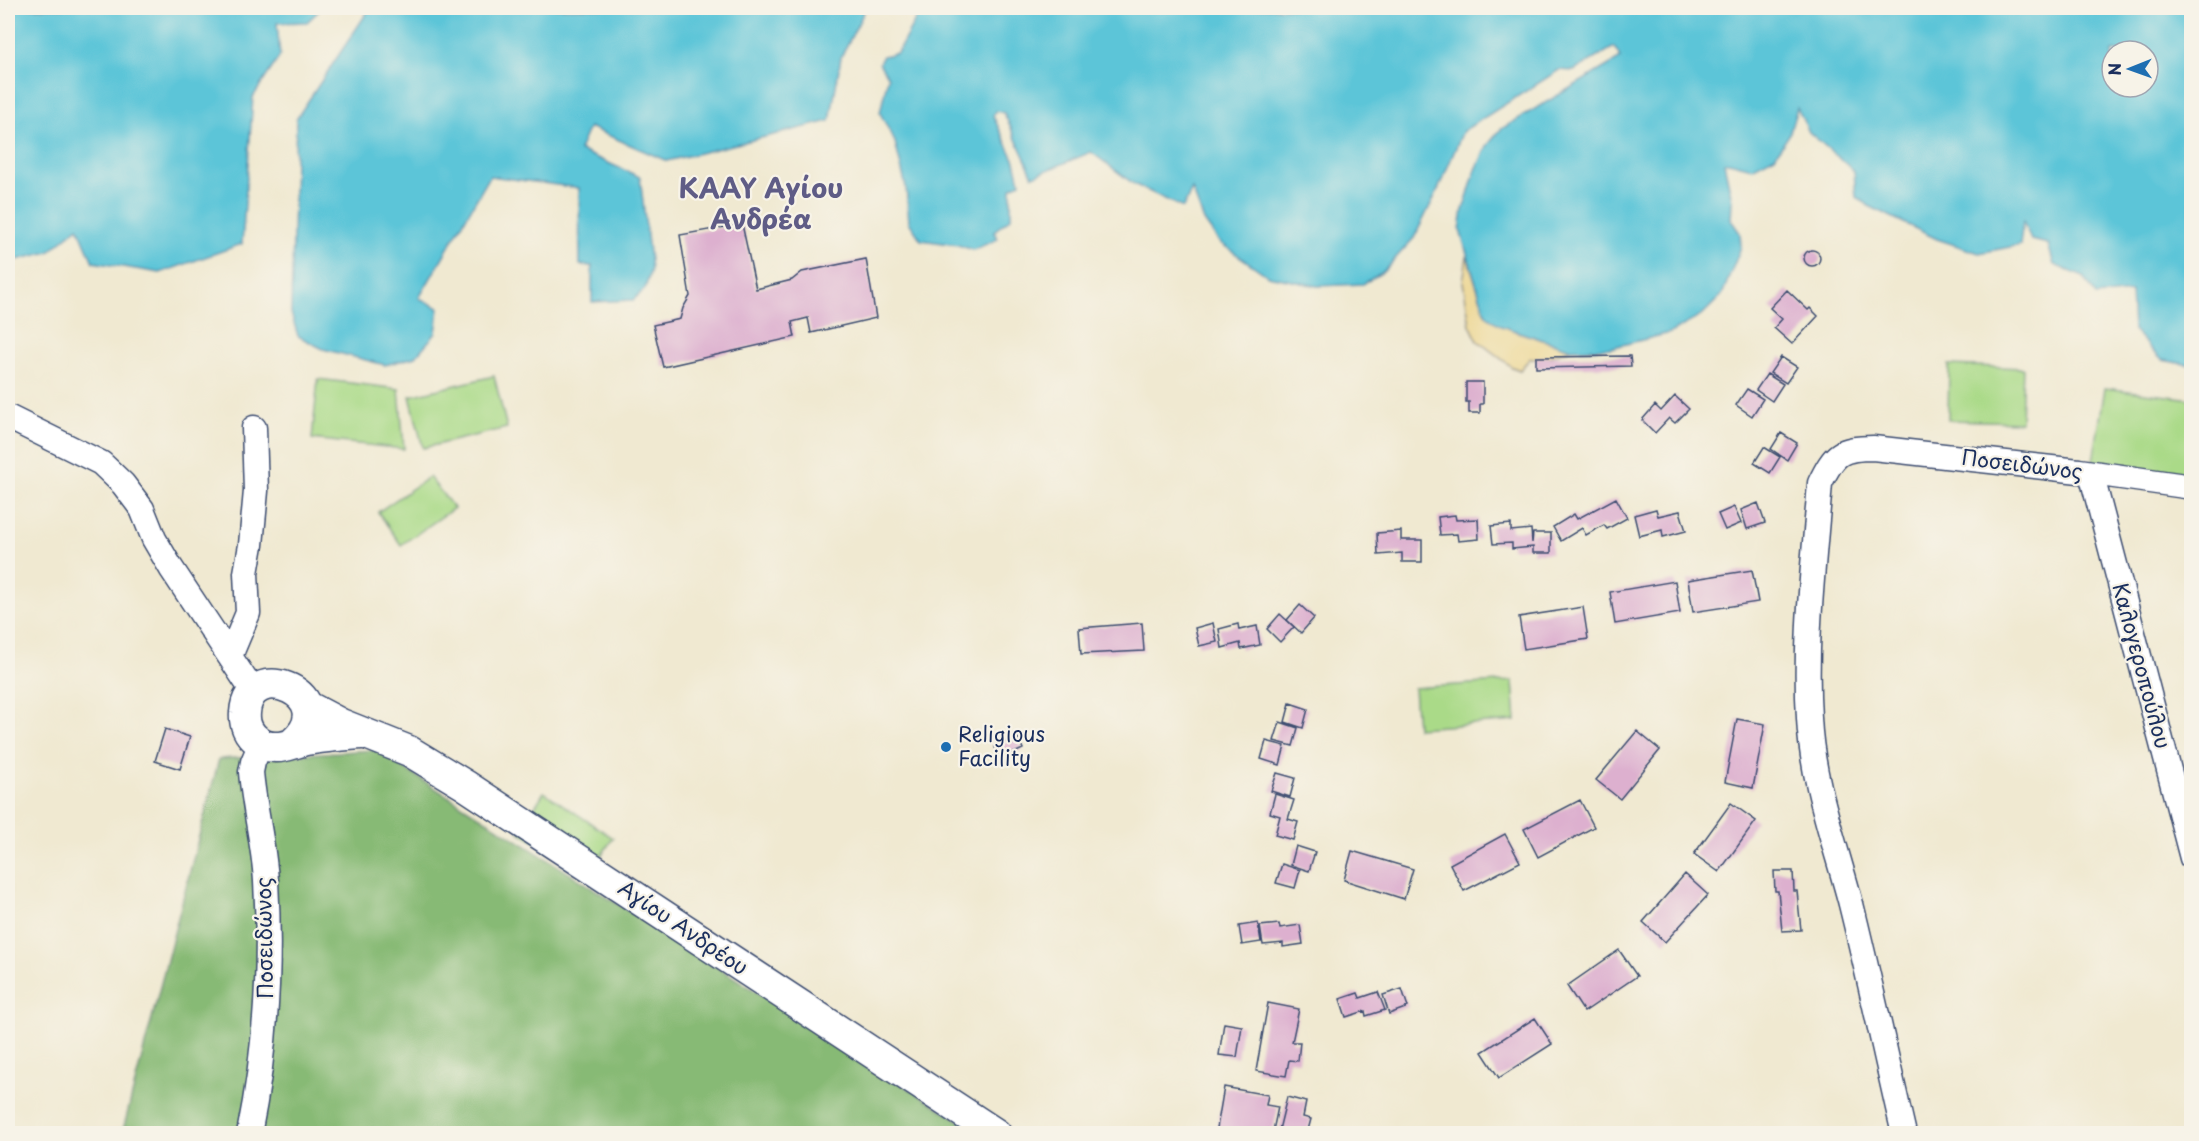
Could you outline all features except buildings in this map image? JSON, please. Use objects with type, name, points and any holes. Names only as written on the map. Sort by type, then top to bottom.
[{"type":"main road","name":"Αγίου Ανδρέου","points":[[254,693],[269,685],[281,684],[292,688],[301,695],[306,706],[323,716],[409,751],[465,785],[996,1134]]},
{"type":"main road","points":[[254,693],[245,708],[245,717],[250,734],[261,743]]},
{"type":"main road","points":[[293,743],[306,728],[308,718],[306,706]]},
{"type":"main road","name":"Αγίου Ανδρέου","points":[[261,743],[283,747],[322,737],[364,734]]},
{"type":"street","points":[[8,417],[101,463],[123,484],[142,509],[154,539],[171,568],[254,693]]},
{"type":"street","points":[[230,656],[248,614],[246,573],[256,491],[254,428]]},
{"type":"street","name":"Ποσειδώνος","points":[[1904,1134],[1851,904],[1816,775],[1809,719],[1808,636],[1820,483],[1836,456],[1851,448],[1873,448],[2192,487]]},
{"type":"street","name":"Καλογεροπούλου","points":[[2091,473],[2192,858]]},
{"type":"street","name":"Ποσειδώνος","points":[[249,1134],[262,1054],[268,940],[266,879],[251,772],[261,743]]},
{"type":"green space","points":[[1949,365],[2023,368],[2021,422],[1948,420]]},
{"type":"green space","points":[[494,376],[507,428],[423,448],[410,396]]},
{"type":"green space","points":[[318,379],[399,389],[404,449],[312,439]]},
{"type":"green space","points":[[2105,388],[2191,399],[2191,487],[2091,473]]},
{"type":"green space","points":[[429,477],[454,508],[401,545],[378,512]]},
{"type":"green space","points":[[1513,681],[1516,721],[1417,728],[1414,688]]},
{"type":"green space","points":[[375,750],[979,1133],[122,1134],[219,759]]},
{"type":"green space","points":[[544,792],[613,838],[588,876],[519,832]]},
{"type":"sand","points":[[1467,256],[1486,315],[1515,331],[1571,349],[1549,357],[1530,358],[1520,370],[1512,367],[1478,341],[1470,325],[1463,282]]},
{"type":"water","points":[[8,8],[322,8],[307,22],[277,23],[280,56],[253,97],[242,244],[160,273],[93,262],[78,227],[49,252],[8,262]]},
{"type":"water","points":[[370,8],[866,8],[841,57],[830,121],[667,161],[589,127],[579,150],[640,177],[651,269],[645,289],[633,300],[592,302],[592,266],[580,265],[579,188],[490,176],[419,298],[439,308],[436,333],[415,357],[385,365],[323,349],[298,336],[291,313],[296,119]]},
{"type":"water","points":[[922,8],[2191,8],[2191,365],[2162,360],[2133,330],[2131,292],[2096,296],[2084,277],[2054,265],[2048,244],[2031,240],[2023,221],[2020,245],[1979,253],[1937,239],[1869,206],[1856,197],[1854,171],[1809,132],[1797,108],[1789,135],[1775,156],[1752,168],[1729,162],[1724,163],[1732,200],[1731,220],[1740,233],[1741,247],[1722,295],[1701,316],[1670,333],[1610,348],[1571,349],[1501,326],[1486,315],[1460,230],[1463,210],[1475,172],[1487,146],[1501,129],[1621,58],[1614,47],[1574,71],[1559,70],[1463,131],[1438,190],[1414,238],[1383,272],[1363,284],[1317,286],[1268,276],[1219,242],[1204,221],[1192,189],[1183,208],[1134,184],[1091,152],[1033,176],[1004,113],[996,111],[993,116],[1015,161],[1020,182],[1011,188],[1011,218],[994,231],[998,239],[973,250],[958,245],[921,240],[909,222],[906,187],[895,142],[880,113],[888,77],[879,63],[883,56],[897,53]]},
{"type":"place","name":"Religious Facility","points":[[946,747]]},
{"type":"district","name":"ΚΑΑΥ Αγίου Ανδρέα","points":[[761,204]]}]
